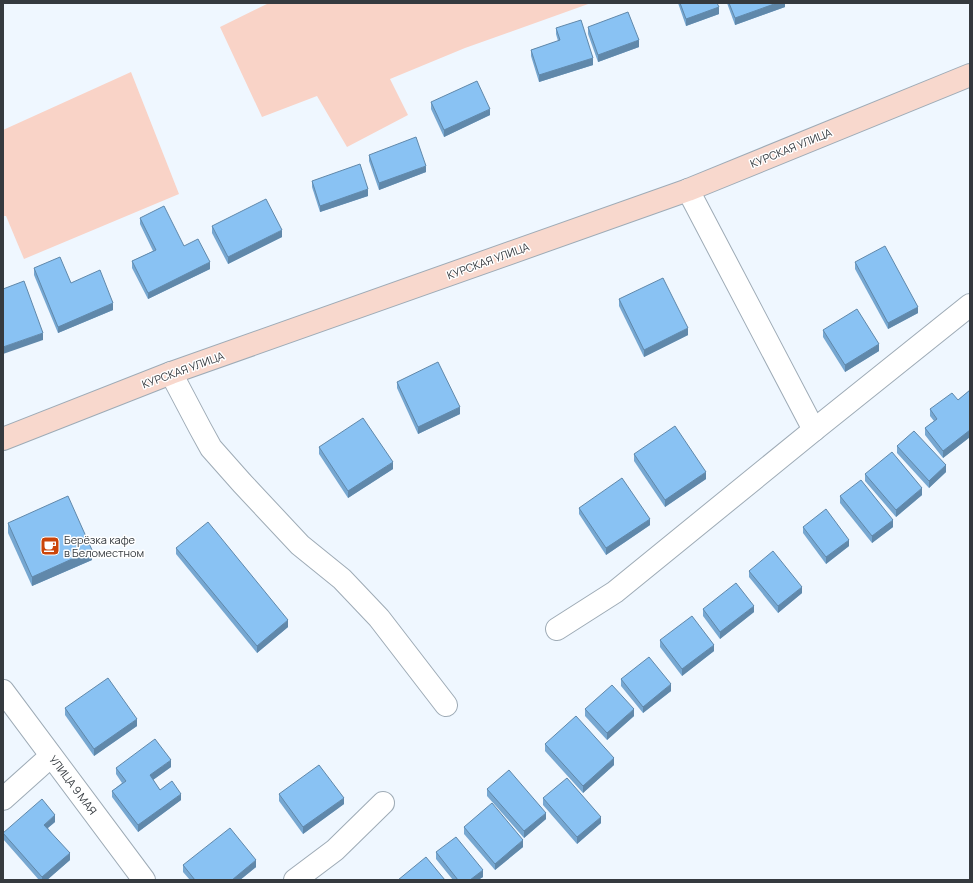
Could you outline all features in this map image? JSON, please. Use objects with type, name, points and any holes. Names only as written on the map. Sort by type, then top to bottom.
[{"type":"street","name":"КУРСКАЯ УЛИЦА","points":[[3,439],[170,373],[688,190],[970,75]]},
{"type":"street","points":[[688,190],[814,430]]},
{"type":"street","points":[[557,629],[615,592],[970,305]]},
{"type":"street","points":[[170,373],[211,448],[300,545],[342,579],[379,618],[446,705]]},
{"type":"street","name":"УЛИЦА 9 МАЯ","points":[[3,691],[144,880]]},
{"type":"street","points":[[3,799],[51,756]]},
{"type":"street","points":[[295,880],[335,850],[383,803]]},
{"type":"shaded area","points":[[269,3],[591,3],[465,48],[390,79],[408,115],[347,147],[317,96],[262,117],[220,27]]},
{"type":"shaded area","points":[[131,72],[179,194],[24,259],[6,216],[3,216],[3,130]]},
{"type":"building","points":[[680,3],[717,3],[719,7],[686,19]]},
{"type":"building","points":[[729,3],[777,3],[735,18]]},
{"type":"building","points":[[628,12],[639,40],[598,55],[588,27]]},
{"type":"building","points":[[581,20],[593,58],[539,75],[531,50],[560,40],[556,28]]},
{"type":"building","points":[[477,81],[490,109],[444,130],[431,102]]},
{"type":"building","points":[[416,137],[426,166],[379,183],[369,155]]},
{"type":"building","points":[[360,164],[368,189],[320,206],[312,181]]},
{"type":"building","points":[[266,199],[282,230],[228,257],[212,226]]},
{"type":"building","points":[[164,206],[184,246],[198,239],[210,262],[148,293],[132,261],[156,250],[140,218]]},
{"type":"building","points":[[885,246],[918,307],[888,323],[855,262]]},
{"type":"building","points":[[60,257],[71,283],[100,270],[113,303],[58,327],[34,268]]},
{"type":"building","points":[[663,278],[688,328],[644,350],[619,299]]},
{"type":"building","points":[[24,281],[43,333],[3,347],[3,289]]},
{"type":"building","points":[[857,309],[879,344],[845,365],[823,330]]},
{"type":"building","points":[[438,362],[460,407],[418,427],[397,382]]},
{"type":"building","points":[[970,390],[970,430],[943,451],[925,428],[937,419],[930,409],[952,393],[958,400]]},
{"type":"building","points":[[363,418],[393,462],[348,491],[319,447]]},
{"type":"building","points":[[675,426],[706,472],[665,500],[634,454]]},
{"type":"building","points":[[914,431],[946,465],[929,481],[897,446]]},
{"type":"building","points":[[892,452],[922,488],[896,510],[865,474]]},
{"type":"building","points":[[622,478],[650,519],[606,548],[579,508]]},
{"type":"building","points":[[861,480],[893,520],[872,536],[840,496]]},
{"type":"building","name":"Берёзка кафе в Беломестном","points":[[68,496],[92,550],[32,577],[8,523]]},
{"type":"building","points":[[826,509],[849,540],[826,557],[803,527]]},
{"type":"building","points":[[208,522],[288,620],[257,646],[176,548]]},
{"type":"building","points":[[773,551],[802,587],[778,606],[749,571]]},
{"type":"building","points":[[736,583],[754,606],[720,632],[703,609]]},
{"type":"building","points":[[692,616],[714,645],[682,669],[660,640]]},
{"type":"building","points":[[649,657],[671,684],[643,707],[621,679]]},
{"type":"building","points":[[108,678],[137,719],[94,749],[65,708]]},
{"type":"building","points":[[612,685],[634,709],[607,733],[585,709]]},
{"type":"building","points":[[576,716],[614,758],[583,786],[545,744]]},
{"type":"building","points":[[155,739],[171,760],[150,775],[160,790],[172,781],[181,794],[138,825],[112,791],[126,781],[116,768]]},
{"type":"building","points":[[319,765],[344,798],[303,827],[279,794]]},
{"type":"building","points":[[509,770],[546,813],[524,831],[487,789]]},
{"type":"building","points":[[567,778],[601,817],[577,837],[543,798]]},
{"type":"building","points":[[42,799],[55,815],[44,825],[70,853],[42,877],[3,833]]},
{"type":"building","points":[[492,803],[523,840],[495,864],[464,827]]},
{"type":"building","points":[[230,828],[256,860],[232,880],[195,880],[183,865]]},
{"type":"building","points":[[456,837],[483,870],[470,880],[458,880],[436,852]]},
{"type":"building","points":[[426,857],[445,880],[398,880]]},
{"type":"place","name":"Берёзка кафе в Беломестном","points":[[50,546]]}]
